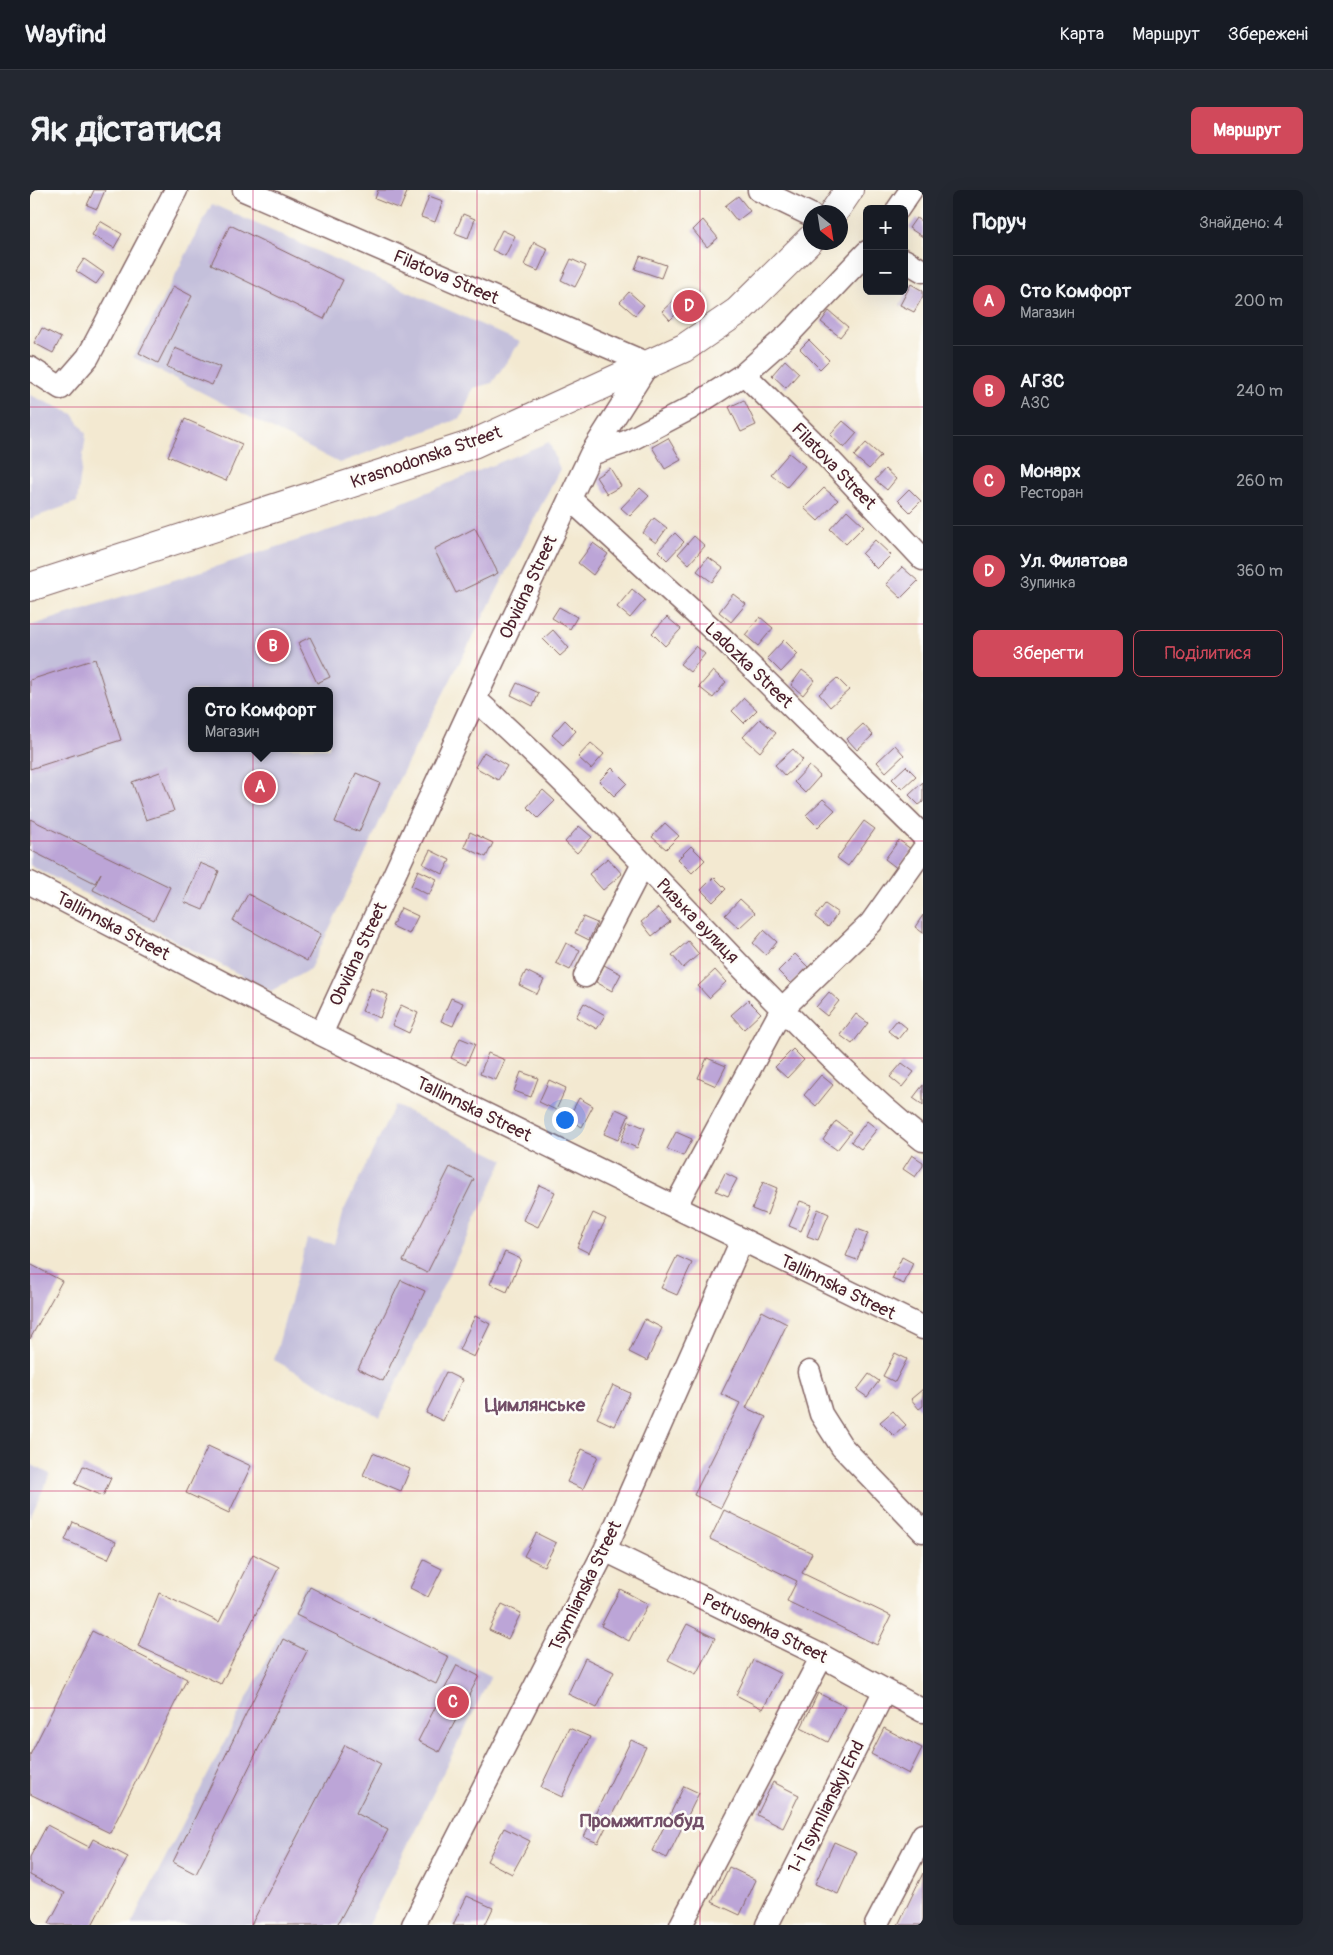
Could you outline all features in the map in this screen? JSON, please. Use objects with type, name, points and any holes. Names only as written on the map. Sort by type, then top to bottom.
[{"type":"main road","points":[[839,205],[849,190]]},
{"type":"main road","name":"Krasnodonska Street","points":[[30,587],[472,444],[684,348],[738,311],[803,246]]},
{"type":"street","points":[[30,368],[61,388],[88,357],[176,190]]},
{"type":"street","name":"Filatova Street","points":[[244,190],[648,364]]},
{"type":"street","points":[[759,190],[782,195],[803,210]]},
{"type":"street","points":[[901,205],[911,190]]},
{"type":"street","points":[[591,454],[626,442],[681,414],[744,374],[789,334],[863,256]]},
{"type":"street","points":[[908,262],[923,271]]},
{"type":"street","name":"Obvidna Street","points":[[321,1034],[475,699],[591,454],[648,364]]},
{"type":"street","name":"Filatova Street","points":[[744,374],[812,441],[923,558]]},
{"type":"street","name":"Ladozka Street","points":[[570,499],[720,637],[923,836]]},
{"type":"street","name":"Ризька вулиця","points":[[475,699],[529,748],[782,1009],[883,1109],[923,1140]]},
{"type":"street","points":[[675,1207],[782,1009],[871,923],[923,850]]},
{"type":"street","points":[[585,976],[643,864]]},
{"type":"street","name":"Tallinnska Street","points":[[30,883],[321,1034],[923,1328]]},
{"type":"street","name":"Tsymlianska Street","points":[[413,1925],[605,1550],[742,1240]]},
{"type":"street","points":[[809,1372],[821,1414],[842,1447],[923,1531]]},
{"type":"street","name":"Petrusenka Street","points":[[605,1550],[822,1656],[923,1711]]},
{"type":"street","points":[[681,1925],[822,1656]]},
{"type":"street","name":"1-i Tsymlianskyi End","points":[[767,1925],[885,1690]]},
{"type":"street","points":[[876,1925],[923,1835]]},
{"type":"shaded area","points":[[212,204],[520,342],[492,383],[473,388],[461,418],[339,463],[133,357]]},
{"type":"shaded area","points":[[30,395],[73,414],[86,434],[77,502],[30,519]]},
{"type":"shaded area","points":[[549,442],[560,469],[397,783],[310,969],[271,991],[30,865],[30,626],[352,523]]},
{"type":"shaded area","points":[[395,1105],[504,1160],[380,1417],[274,1360],[307,1239],[334,1244],[342,1214]]},
{"type":"shaded area","points":[[30,1464],[50,1474],[30,1518]]},
{"type":"shaded area","points":[[306,1583],[491,1676],[368,1925],[131,1925]]},
{"type":"building","points":[[94,190],[105,190],[97,209],[87,205]]},
{"type":"building","points":[[378,190],[408,190],[400,209],[375,199]]},
{"type":"building","points":[[429,196],[443,201],[435,222],[421,217]]},
{"type":"building","points":[[738,196],[750,211],[737,221],[725,206]]},
{"type":"building","points":[[463,214],[475,219],[468,238],[455,233]]},
{"type":"building","points":[[916,218],[923,222],[923,237],[909,228]]},
{"type":"building","points":[[703,220],[718,238],[707,247],[693,230]]},
{"type":"building","points":[[100,221],[122,234],[114,248],[92,235]]},
{"type":"building","points":[[230,225],[343,280],[324,319],[211,264]]},
{"type":"building","points":[[502,230],[515,236],[505,256],[492,250]]},
{"type":"building","points":[[534,242],[548,249],[538,271],[524,265]]},
{"type":"building","points":[[640,256],[666,265],[661,278],[635,269]]},
{"type":"building","points":[[84,259],[104,273],[96,284],[76,271]]},
{"type":"building","points":[[571,259],[586,266],[575,287],[561,280]]},
{"type":"building","points":[[911,284],[923,291],[923,296],[914,312],[900,305],[905,295],[908,295]]},
{"type":"building","points":[[173,286],[192,296],[158,363],[139,353]]},
{"type":"building","points":[[629,292],[644,305],[635,315],[620,302]]},
{"type":"building","points":[[674,300],[682,308],[670,320],[662,311]]},
{"type":"building","points":[[829,311],[848,327],[840,337],[821,322]]},
{"type":"building","points":[[42,328],[61,338],[53,353],[34,343]]},
{"type":"building","points":[[809,340],[829,360],[820,369],[800,349]]},
{"type":"building","points":[[175,348],[220,367],[212,385],[167,367]]},
{"type":"building","points":[[785,360],[799,373],[786,388],[772,375]]},
{"type":"building","points":[[744,400],[756,425],[741,432],[729,407]]},
{"type":"building","points":[[185,419],[242,444],[226,481],[168,456]]},
{"type":"building","points":[[843,421],[857,433],[844,448],[830,435]]},
{"type":"building","points":[[668,438],[681,460],[665,469],[652,447]]},
{"type":"building","points":[[866,443],[881,456],[869,469],[854,456]]},
{"type":"building","points":[[789,453],[805,466],[787,487],[771,474]]},
{"type":"building","points":[[610,468],[621,486],[607,494],[596,477]]},
{"type":"building","points":[[885,469],[896,479],[887,490],[875,480]]},
{"type":"building","points":[[640,488],[649,496],[630,516],[621,508]]},
{"type":"building","points":[[824,488],[838,500],[818,521],[804,508]]},
{"type":"building","points":[[909,489],[921,501],[910,512],[898,500]]},
{"type":"building","points":[[847,510],[864,526],[846,544],[830,529]]},
{"type":"building","points":[[654,518],[667,528],[656,543],[643,533]]},
{"type":"building","points":[[475,528],[498,573],[456,593],[434,549]]},
{"type":"building","points":[[675,533],[684,542],[667,560],[658,551]]},
{"type":"building","points":[[694,536],[705,546],[689,564],[678,554]]},
{"type":"building","points":[[875,540],[891,555],[877,569],[862,554]]},
{"type":"building","points":[[593,543],[608,554],[593,575],[578,563]]},
{"type":"building","points":[[708,557],[723,568],[712,582],[697,571]]},
{"type":"building","points":[[902,567],[918,581],[901,598],[886,584]]},
{"type":"building","points":[[632,589],[645,600],[630,618],[617,607]]},
{"type":"building","points":[[733,594],[746,604],[731,622],[719,612]]},
{"type":"building","points":[[559,607],[577,617],[570,629],[552,618]]},
{"type":"building","points":[[667,617],[681,629],[665,646],[652,633]]},
{"type":"building","points":[[760,617],[773,628],[758,646],[745,635]]},
{"type":"building","points":[[553,630],[569,648],[560,656],[543,639]]},
{"type":"building","points":[[310,637],[330,677],[317,683],[298,643]]},
{"type":"building","points":[[784,640],[798,654],[781,672],[767,658]]},
{"type":"building","points":[[696,646],[705,654],[690,672],[680,664]]},
{"type":"building","points":[[95,659],[121,740],[30,769],[30,680]]},
{"type":"building","points":[[802,670],[815,680],[803,695],[791,685]]},
{"type":"building","points":[[713,671],[726,682],[713,698],[699,687]]},
{"type":"building","points":[[837,678],[849,690],[830,707],[819,694]]},
{"type":"building","points":[[517,683],[539,693],[533,706],[511,695]]},
{"type":"building","points":[[744,698],[757,710],[744,723],[732,711]]},
{"type":"building","points":[[760,719],[776,733],[760,752],[743,737]]},
{"type":"building","points":[[565,720],[576,731],[563,745],[552,735]]},
{"type":"building","points":[[863,724],[873,735],[857,750],[847,739]]},
{"type":"building","points":[[591,743],[604,754],[591,769],[578,757]]},
{"type":"building","points":[[895,745],[904,755],[886,772],[877,762]]},
{"type":"building","points":[[793,749],[803,760],[785,776],[775,765]]},
{"type":"building","points":[[484,752],[507,766],[498,780],[475,767]]},
{"type":"building","points":[[809,766],[820,776],[805,793],[794,782]]},
{"type":"building","points":[[906,766],[916,776],[902,789],[892,779]]},
{"type":"building","points":[[612,768],[627,783],[614,796],[599,781]]},
{"type":"building","points":[[160,772],[174,811],[146,820],[132,782]]},
{"type":"building","points":[[356,773],[380,783],[359,832],[335,822]]},
{"type":"building","points":[[923,782],[923,802],[919,805],[909,795]]},
{"type":"building","points":[[543,790],[555,801],[538,818],[527,807]]},
{"type":"building","points":[[823,799],[835,810],[818,827],[806,815]]},
{"type":"building","points":[[30,819],[170,887],[154,920],[93,890],[101,873],[95,883],[30,850]]},
{"type":"building","points":[[864,821],[875,829],[848,866],[837,858]]},
{"type":"building","points":[[665,823],[679,836],[666,849],[652,837]]},
{"type":"building","points":[[579,826],[592,837],[577,853],[565,842]]},
{"type":"building","points":[[470,832],[493,843],[486,857],[464,847]]},
{"type":"building","points":[[899,840],[912,850],[898,869],[885,859]]},
{"type":"building","points":[[691,846],[705,860],[692,873],[678,859]]},
{"type":"building","points":[[430,850],[450,860],[443,874],[423,864]]},
{"type":"building","points":[[608,858],[622,874],[603,890],[589,874]]},
{"type":"building","points":[[200,863],[219,871],[203,910],[184,902]]},
{"type":"building","points":[[418,870],[437,879],[429,895],[411,886]]},
{"type":"building","points":[[714,877],[726,889],[713,902],[701,890]]},
{"type":"building","points":[[248,894],[321,934],[307,961],[233,921]]},
{"type":"building","points":[[740,899],[755,913],[739,928],[725,915]]},
{"type":"building","points":[[825,904],[838,913],[828,927],[815,917]]},
{"type":"building","points":[[401,908],[418,916],[409,934],[392,926]]},
{"type":"building","points":[[658,908],[670,922],[652,936],[641,922]]},
{"type":"building","points":[[923,915],[923,933],[915,927]]},
{"type":"building","points":[[583,917],[597,923],[589,940],[575,933]]},
{"type":"building","points":[[764,930],[777,942],[766,955],[753,943]]},
{"type":"building","points":[[688,941],[699,954],[683,968],[672,955]]},
{"type":"building","points":[[566,943],[580,950],[570,970],[556,963]]},
{"type":"building","points":[[795,954],[808,967],[791,984],[778,971]]},
{"type":"building","points":[[604,965],[621,974],[612,991],[596,982]]},
{"type":"building","points":[[715,970],[726,982],[709,998],[698,986]]},
{"type":"building","points":[[526,971],[544,980],[537,994],[519,985]]},
{"type":"building","points":[[371,988],[388,995],[380,1018],[362,1011]]},
{"type":"building","points":[[829,992],[839,1001],[827,1016],[816,1007]]},
{"type":"building","points":[[451,998],[463,1003],[453,1026],[441,1021]]},
{"type":"building","points":[[748,1000],[761,1013],[744,1029],[731,1015]]},
{"type":"building","points":[[584,1003],[605,1015],[597,1029],[576,1017]]},
{"type":"building","points":[[401,1005],[418,1013],[409,1033],[392,1025]]},
{"type":"building","points":[[856,1014],[868,1023],[852,1044],[840,1035]]},
{"type":"building","points":[[897,1020],[907,1028],[898,1039],[888,1031]]},
{"type":"building","points":[[460,1038],[475,1044],[466,1065],[451,1058]]},
{"type":"building","points":[[793,1049],[804,1060],[787,1078],[775,1067]]},
{"type":"building","points":[[488,1053],[505,1060],[496,1080],[480,1074]]},
{"type":"building","points":[[707,1058],[726,1066],[716,1086],[698,1078]]},
{"type":"building","points":[[902,1063],[914,1072],[902,1087],[890,1077]]},
{"type":"building","points":[[521,1072],[538,1078],[531,1097],[514,1091]]},
{"type":"building","points":[[821,1075],[833,1085],[816,1106],[804,1095]]},
{"type":"building","points":[[549,1080],[566,1088],[556,1110],[539,1102]]},
{"type":"building","points":[[923,1085],[923,1105],[913,1098]]},
{"type":"building","points":[[579,1098],[593,1106],[582,1127],[568,1119]]},
{"type":"building","points":[[616,1109],[629,1115],[618,1140],[604,1134]]},
{"type":"building","points":[[629,1121],[645,1128],[637,1148],[621,1141]]},
{"type":"building","points":[[836,1121],[851,1132],[837,1150],[823,1140]]},
{"type":"building","points":[[867,1121],[877,1129],[861,1149],[851,1142]]},
{"type":"building","points":[[676,1132],[692,1139],[683,1156],[667,1149]]},
{"type":"building","points":[[912,1155],[923,1162],[923,1166],[915,1177],[903,1169]]},
{"type":"building","points":[[450,1167],[474,1179],[427,1273],[403,1261]]},
{"type":"building","points":[[725,1173],[737,1179],[728,1196],[716,1191]]},
{"type":"building","points":[[763,1182],[777,1188],[767,1215],[752,1209]]},
{"type":"building","points":[[539,1185],[555,1192],[538,1227],[523,1220]]},
{"type":"building","points":[[800,1201],[812,1205],[801,1231],[789,1226]]},
{"type":"building","points":[[818,1209],[829,1214],[818,1240],[807,1236]]},
{"type":"building","points":[[593,1213],[606,1219],[589,1253],[577,1247]]},
{"type":"building","points":[[857,1229],[868,1233],[857,1260],[846,1256]]},
{"type":"building","points":[[505,1252],[521,1259],[507,1292],[490,1284]]},
{"type":"building","points":[[677,1256],[692,1263],[677,1295],[661,1288]]},
{"type":"building","points":[[902,1257],[913,1263],[904,1284],[892,1279]]},
{"type":"building","points":[[30,1264],[62,1281],[30,1339]]},
{"type":"building","points":[[401,1280],[425,1291],[383,1381],[358,1369]]},
{"type":"building","points":[[762,1311],[787,1324],[746,1408],[766,1417],[721,1508],[694,1495],[740,1403],[721,1394]]},
{"type":"building","points":[[475,1316],[490,1324],[474,1357],[459,1350]]},
{"type":"building","points":[[645,1319],[662,1328],[647,1361],[629,1352]]},
{"type":"building","points":[[895,1353],[907,1359],[895,1382],[883,1376]]},
{"type":"building","points":[[446,1372],[462,1380],[443,1421],[426,1413]]},
{"type":"building","points":[[869,1374],[879,1381],[867,1397],[857,1390]]},
{"type":"building","points":[[613,1385],[630,1393],[614,1426],[597,1418]]},
{"type":"building","points":[[923,1389],[923,1406],[919,1409],[911,1399]]},
{"type":"building","points":[[893,1411],[906,1425],[894,1436],[880,1422]]},
{"type":"building","points":[[208,1446],[251,1466],[229,1513],[186,1493]]},
{"type":"building","points":[[582,1449],[598,1456],[583,1489],[567,1482]]},
{"type":"building","points":[[373,1453],[410,1469],[401,1491],[363,1475]]},
{"type":"building","points":[[83,1466],[111,1478],[103,1496],[75,1484]]},
{"type":"building","points":[[724,1510],[812,1553],[802,1573],[891,1616],[877,1645],[787,1601],[797,1581],[710,1539]]},
{"type":"building","points":[[73,1522],[116,1542],[108,1559],[65,1540]]},
{"type":"building","points":[[536,1533],[556,1543],[544,1566],[524,1556]]},
{"type":"building","points":[[253,1554],[279,1567],[221,1684],[138,1646],[159,1593],[219,1622]]},
{"type":"building","points":[[424,1560],[442,1569],[428,1597],[410,1588]]},
{"type":"building","points":[[310,1587],[449,1657],[436,1684],[296,1615]]},
{"type":"building","points":[[620,1589],[648,1604],[629,1641],[601,1626]]},
{"type":"building","points":[[502,1604],[521,1613],[508,1639],[489,1630]]},
{"type":"building","points":[[687,1624],[715,1638],[696,1674],[668,1660]]},
{"type":"building","points":[[92,1631],[187,1679],[110,1833],[30,1794],[30,1755]]},
{"type":"building","points":[[283,1639],[307,1651],[196,1874],[173,1862]]},
{"type":"building","points":[[585,1658],[614,1672],[597,1708],[568,1694]]},
{"type":"building","points":[[753,1660],[781,1674],[763,1709],[736,1695]]},
{"type":"building","points":[[457,1665],[479,1676],[439,1752],[418,1741]]},
{"type":"building","points":[[818,1693],[846,1707],[828,1742],[801,1728]]},
{"type":"building","points":[[569,1728],[590,1737],[562,1797],[541,1787]]},
{"type":"building","points":[[884,1728],[922,1748],[909,1774],[871,1754]]},
{"type":"building","points":[[631,1740],[646,1747],[598,1843],[584,1837]]},
{"type":"building","points":[[345,1745],[381,1764],[356,1813],[388,1830],[337,1925],[251,1925]]},
{"type":"building","points":[[773,1782],[799,1795],[783,1828],[757,1815]]},
{"type":"building","points":[[684,1786],[699,1793],[667,1858],[652,1851]]},
{"type":"building","points":[[47,1825],[89,1847],[93,1839],[128,1857],[92,1925],[52,1925],[49,1923],[65,1893],[30,1875],[30,1857]]},
{"type":"building","points":[[504,1828],[530,1841],[512,1874],[487,1861]]},
{"type":"building","points":[[834,1842],[857,1852],[838,1894],[815,1884]]},
{"type":"building","points":[[729,1867],[756,1880],[740,1915],[712,1902]]},
{"type":"building","points":[[923,1873],[923,1925],[898,1925]]},
{"type":"building","points":[[467,1896],[493,1908],[485,1925],[453,1925]]},
{"type":"place","name":"Ул. Филатова","points":[[689,306]]},
{"type":"place","name":"АГЗС","points":[[273,646]]},
{"type":"place","name":"Сто Комфорт","points":[[260,787]]},
{"type":"place","name":"Монарх","points":[[453,1702]]},
{"type":"district","name":"Цимлянське","points":[[535,1404]]},
{"type":"district","name":"Промжитлобуд","points":[[642,1820]]}]
